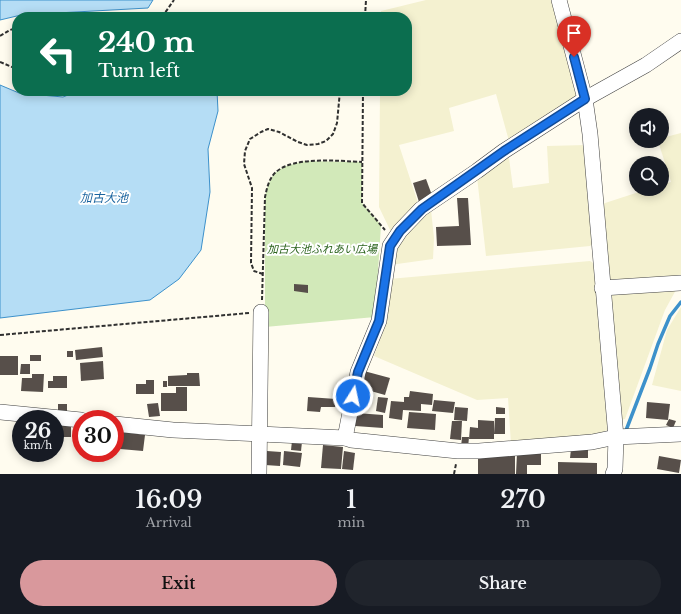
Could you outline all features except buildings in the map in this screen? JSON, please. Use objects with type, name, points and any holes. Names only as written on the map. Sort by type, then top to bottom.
[{"type":"street","points":[[559,0],[585,99],[590,134],[602,288],[616,437],[615,469],[613,474]]},
{"type":"street","points":[[345,438],[358,372],[379,321],[390,246],[400,231],[422,209],[504,151],[585,99],[646,65],[681,41]]},
{"type":"street","points":[[602,288],[680,284]]},
{"type":"street","points":[[259,474],[261,312]]},
{"type":"street","points":[[0,412],[72,419]]},
{"type":"street","points":[[124,425],[173,430],[345,438],[351,440],[458,451],[479,451],[592,442],[616,437],[681,434]]},
{"type":"path","points":[[166,12],[174,0]]},
{"type":"path","points":[[365,12],[366,0]]},
{"type":"path","points":[[0,36],[12,29]]},
{"type":"path","points":[[0,62],[12,67]]},
{"type":"path","points":[[264,274],[254,271],[251,264],[252,188],[244,164],[245,151],[250,139],[268,129],[279,132],[307,145],[318,144],[326,141],[333,134],[337,123],[340,96]]},
{"type":"path","points":[[362,96],[362,202],[394,240]]},
{"type":"path","points":[[0,335],[261,312],[264,274],[265,197],[268,182],[276,171],[290,164],[306,161],[362,162]]},
{"type":"shaded area","points":[[426,0],[555,0],[578,99],[509,141],[496,94],[449,108],[454,131],[399,145],[419,206],[391,232],[379,207],[380,96],[412,96],[412,12],[381,11]]},
{"type":"shaded area","points":[[681,133],[681,276],[613,283],[608,279],[599,205],[629,195],[669,196],[669,182],[671,182],[669,176],[669,156],[663,156],[660,148],[669,148],[669,136]]},
{"type":"shaded area","points":[[586,145],[594,242],[590,246],[486,256],[477,177],[503,159],[509,158],[513,188],[549,183],[547,146]]},
{"type":"shaded area","points":[[431,210],[434,238],[433,259],[390,265],[402,233]]},
{"type":"shaded area","points":[[590,261],[597,265],[609,429],[592,437],[511,444],[508,398],[477,400],[374,356],[387,321],[389,279]]},
{"type":"shaded area","points":[[677,288],[665,310],[625,419],[620,420],[608,300],[612,292]]},
{"type":"shaded area","points":[[681,307],[681,391],[652,385],[667,330]]},
{"type":"green space","name":"加古大池ふれあい広場","points":[[306,161],[362,162],[362,203],[381,225],[375,317],[265,327],[265,197],[267,188],[273,175],[278,171],[289,165]]},
{"type":"water","points":[[0,0],[153,0],[148,8],[75,12],[12,12],[12,17],[0,20]]},
{"type":"water","name":"加古大池","points":[[0,85],[12,90],[12,96],[217,96],[218,111],[208,149],[210,192],[201,250],[179,279],[150,300],[0,318]]},
{"type":"waterway","points":[[625,433],[658,344],[670,316],[681,302]]},
{"type":"route","points":[[353,396],[358,372],[379,321],[390,246],[400,231],[422,209],[504,151],[585,99],[574,57]]}]
